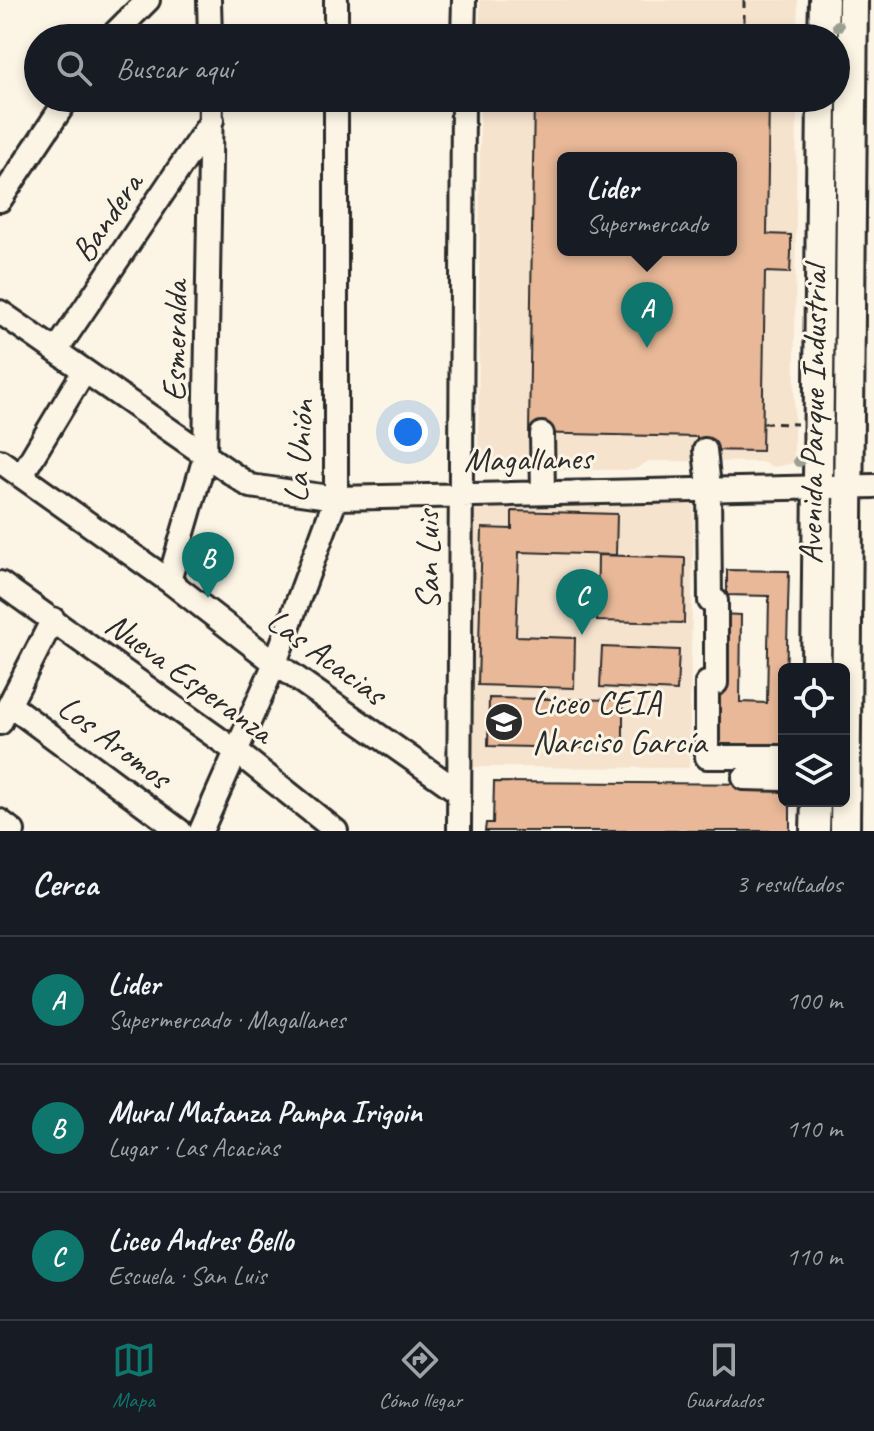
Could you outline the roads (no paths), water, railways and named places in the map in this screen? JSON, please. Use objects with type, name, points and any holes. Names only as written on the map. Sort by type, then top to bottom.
[{"type":"main road","points":[[823,24],[824,0]]},
{"type":"main road","name":"Avenida Parque Industrial","points":[[845,735],[861,486],[852,99],[853,0]]},
{"type":"main road","name":"Avenida Parque Industrial","points":[[816,663],[822,112]]},
{"type":"main road","points":[[815,831],[816,807]]},
{"type":"main road","name":"Avenida Parque Industrial","points":[[845,807],[845,831]]},
{"type":"street","points":[[124,24],[148,0]]},
{"type":"street","points":[[209,0],[210,24]]},
{"type":"street","points":[[336,0],[336,24]]},
{"type":"street","points":[[463,24],[464,0]]},
{"type":"street","points":[[853,0],[874,1]]},
{"type":"street","points":[[850,94],[852,99]]},
{"type":"street","points":[[0,200],[59,112]]},
{"type":"street","name":"Bandera","points":[[56,351],[210,112]]},
{"type":"street","name":"Esmeralda","points":[[169,581],[205,457],[212,112]]},
{"type":"street","name":"La Unión","points":[[201,831],[275,663],[336,498],[336,112]]},
{"type":"street","name":"San Luis","points":[[459,831],[463,112]]},
{"type":"street","name":"Magallanes","points":[[0,312],[250,486],[336,498],[709,487],[861,486]]},
{"type":"street","points":[[21,476],[84,371]]},
{"type":"street","points":[[542,434],[543,492]]},
{"type":"street","points":[[705,450],[709,487],[710,601],[716,601],[716,683],[707,683],[707,757],[778,757]]},
{"type":"street","name":"Las Acacias","points":[[0,461],[169,581],[275,663],[459,792]]},
{"type":"street","name":"Nueva Esperanza","points":[[0,583],[237,752],[336,831]]},
{"type":"street","points":[[5,714],[53,619]]},
{"type":"street","name":"Los Aromos","points":[[5,714],[180,831]]},
{"type":"street","points":[[744,778],[778,779]]},
{"type":"street","points":[[0,821],[13,831]]},
{"type":"place","name":"Lider","points":[[647,348]]},
{"type":"place","name":"Mural Matanza Pampa Irigoin","points":[[208,598]]},
{"type":"place","name":"Liceo Andres Bello","points":[[582,635]]},
{"type":"place","name":"Liceo CEIA Narciso García","points":[[504,722]]}]
